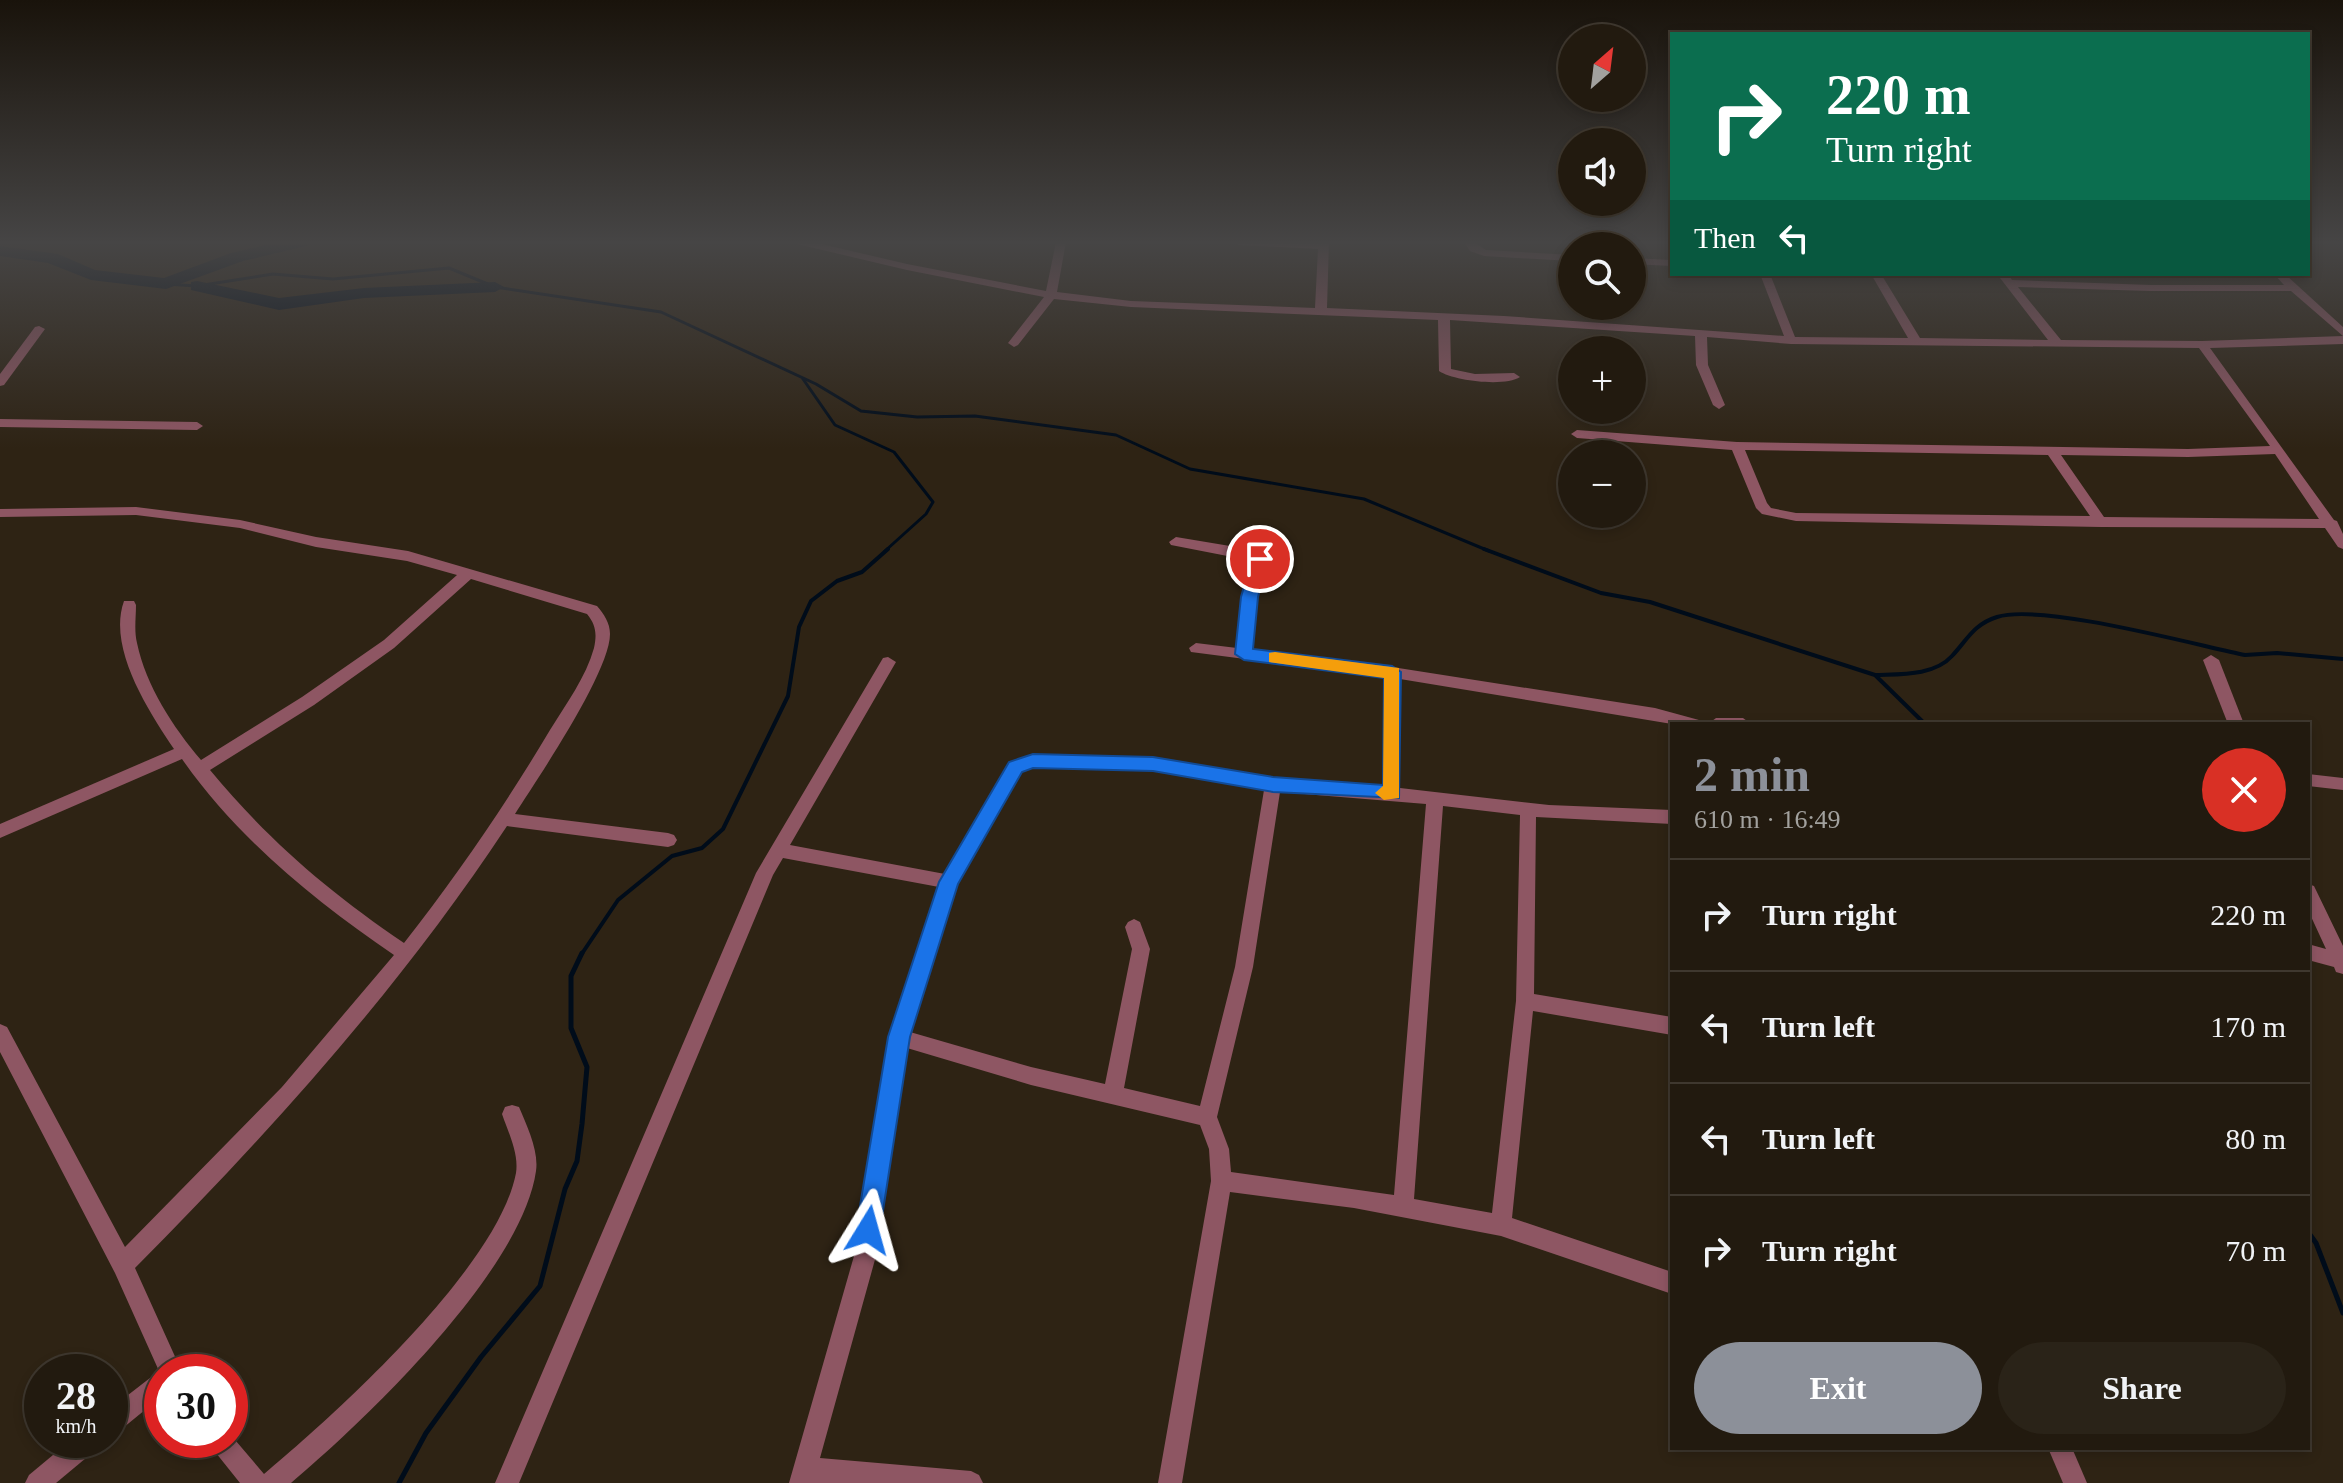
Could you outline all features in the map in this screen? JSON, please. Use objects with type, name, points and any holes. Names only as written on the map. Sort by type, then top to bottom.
[{"type":"street","points":[[1014,343],[1039,311]]},
{"type":"street","points":[[1300,311],[1504,319],[1791,340],[2202,345],[2343,340]]},
{"type":"street","points":[[1780,311],[1791,340]]},
{"type":"street","points":[[1898,311],[1916,341]]},
{"type":"street","points":[[2032,311],[2058,344]]},
{"type":"street","points":[[2321,313],[2343,313]]},
{"type":"street","points":[[2321,313],[2343,333]]},
{"type":"street","points":[[1444,318],[1445,371],[1475,378],[1514,377]]},
{"type":"street","points":[[0,382],[39,329]]},
{"type":"street","points":[[1701,333],[1702,365],[1719,405]]},
{"type":"street","points":[[2202,345],[2332,524],[2343,544]]},
{"type":"street","points":[[0,423],[197,426]]},
{"type":"street","points":[[1577,434],[1737,446],[2217,453],[2279,450]]},
{"type":"street","points":[[1737,446],[1761,505],[1781,514],[2101,523],[2332,524]]},
{"type":"street","points":[[2051,449],[2101,523]]},
{"type":"street","points":[[0,513],[136,511],[202,519],[408,556],[592,610],[602,621],[603,638],[592,671],[537,767],[405,953],[309,1071],[123,1265]]},
{"type":"street","points":[[1176,542],[1254,555],[1260,559],[1250,597],[1244,654]]},
{"type":"street","points":[[199,769],[308,701],[389,644],[469,573]]},
{"type":"street","points":[[129,605],[125,623],[136,677],[199,769],[317,890],[405,953]]},
{"type":"street","points":[[1196,648],[1392,672],[1655,714],[1685,722]]},
{"type":"street","points":[[2211,660],[2235,722]]},
{"type":"street","points":[[507,1483],[765,873],[888,662]]},
{"type":"street","points":[[1392,672],[1392,793]]},
{"type":"street","points":[[0,831],[185,751]]},
{"type":"street","points":[[971,1483],[804,1476],[865,1256],[899,1037],[949,882],[1015,767],[1024,764],[1153,764],[1273,785],[1392,793],[1528,809],[1670,817]]},
{"type":"street","points":[[2310,780],[2343,784]]},
{"type":"street","points":[[1170,1483],[1221,1181],[1219,1149],[1207,1117],[1244,967],[1273,785]]},
{"type":"street","points":[[1403,1207],[1435,798]]},
{"type":"street","points":[[1501,1225],[1525,1001],[1528,809]]},
{"type":"street","points":[[501,819],[668,840]]},
{"type":"street","points":[[779,850],[949,882]]},
{"type":"street","points":[[2310,895],[2342,962]]},
{"type":"street","points":[[1113,1095],[1141,949],[1134,927]]},
{"type":"street","points":[[2310,953],[2342,962]]},
{"type":"street","points":[[1525,1001],[1670,1026]]},
{"type":"street","points":[[0,1033],[123,1265],[163,1354]]},
{"type":"street","points":[[899,1037],[1031,1076],[1207,1117]]},
{"type":"street","points":[[272,1483],[313,1451],[415,1346],[507,1225],[519,1200],[527,1171],[512,1114]]},
{"type":"street","points":[[1221,1181],[1403,1207],[1501,1225],[1670,1282]]},
{"type":"street","points":[[128,1409],[144,1396]]},
{"type":"street","points":[[2061,1450],[2075,1483]]},
{"type":"street","points":[[37,1483],[68,1458]]},
{"type":"street","points":[[235,1458],[256,1483]]},
{"type":"waterway","points":[[656,311],[816,384],[861,411],[917,417],[975,416],[1116,435],[1190,469],[1364,499],[1486,550]]},
{"type":"waterway","points":[[803,379],[835,425],[894,452],[933,502],[926,514],[885,551]]},
{"type":"waterway","points":[[581,955],[618,900],[672,856],[702,848],[723,829],[788,696],[799,627],[811,601],[837,581],[862,572],[888,549]]},
{"type":"waterway","points":[[1486,550],[1601,593],[1650,602],[1875,675],[1923,722]]},
{"type":"waterway","points":[[1876,675],[1916,673],[1936,667],[1945,663],[1982,624],[1997,617],[2018,614],[2081,620],[2245,655],[2277,653],[2343,659]]},
{"type":"waterway","points":[[399,1483],[426,1433],[481,1357],[540,1286],[565,1189],[577,1161],[582,1124],[587,1067],[571,1028],[571,976],[581,955]]},
{"type":"waterway","points":[[2310,1235],[2343,1313]]},
{"type":"slow traffic","points":[[1275,658],[1392,672],[1392,793],[1384,793]]},
{"type":"route","points":[[868,1230],[899,1037],[949,882],[1015,767],[1033,761],[1153,764],[1273,785],[1392,793],[1392,672],[1244,654],[1250,597],[1260,559]]}]
